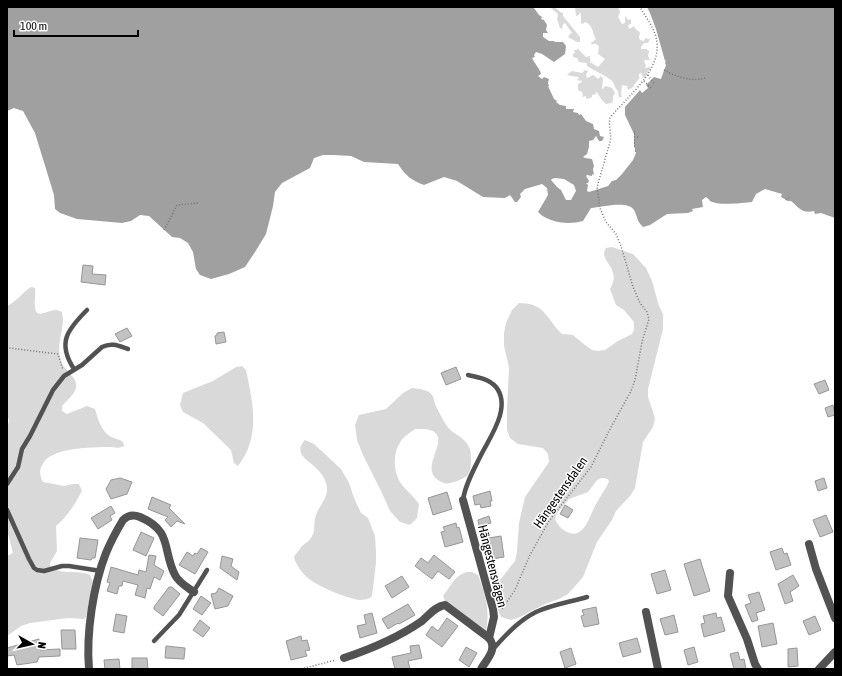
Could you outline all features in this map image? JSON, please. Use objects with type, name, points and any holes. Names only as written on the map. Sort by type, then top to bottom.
[{"type":"street","name":"Hängestensvägen","points":[[463,500],[493,608],[494,617],[489,638]]},
{"type":"street","points":[[89,669],[88,652],[95,593],[106,554],[123,520],[130,515],[137,516],[152,524],[163,534],[175,575],[182,584],[194,592]]},
{"type":"street","points":[[809,544],[835,618]]},
{"type":"street","points":[[730,573],[728,596],[742,626],[758,669]]},
{"type":"street","points":[[344,658],[392,638],[420,622],[434,610],[442,606],[448,606],[493,642],[493,650],[481,669]]},
{"type":"street","points":[[646,612],[658,669]]},
{"type":"street","points":[[819,669],[835,652]]},
{"type":"lane","points":[[74,369],[65,349],[65,342],[70,329],[86,310]]},
{"type":"lane","points":[[7,484],[18,467],[22,449],[37,424],[43,408],[53,390],[64,376],[82,365],[106,345],[111,344],[128,349]]},
{"type":"lane","points":[[463,500],[464,493],[470,479],[498,422],[501,401],[499,392],[493,385],[483,379],[468,375]]},
{"type":"lane","points":[[7,510],[29,559],[34,568],[37,570],[44,571],[62,566],[69,566],[101,571]]},
{"type":"lane","points":[[154,641],[179,615],[208,570]]},
{"type":"lane","points":[[493,650],[506,634],[519,622],[535,612],[587,597]]},
{"type":"path","points":[[640,7],[652,27],[657,41],[653,66],[644,80],[650,88]]},
{"type":"path","points":[[664,70],[673,75],[698,80],[705,78]]},
{"type":"path","points":[[648,74],[655,85]]},
{"type":"path","name":"Hängestensdalen","points":[[494,617],[515,590],[530,555],[549,521],[591,467],[631,391],[635,380],[647,327],[647,312],[640,303],[633,287],[624,253],[616,234],[606,222],[600,208],[597,187],[611,136],[610,118],[644,80]]},
{"type":"path","points":[[635,134],[639,137]]},
{"type":"path","points":[[164,230],[177,205],[198,203]]},
{"type":"path","points":[[7,346],[10,348],[58,354],[64,376]]},
{"type":"path","points":[[301,669],[344,658]]},
{"type":"shaded area","points":[[7,7],[535,7],[534,8],[542,17],[541,19],[544,20],[547,25],[546,30],[548,33],[543,33],[543,37],[549,41],[563,42],[566,46],[565,54],[554,62],[536,52],[534,55],[535,57],[532,58],[541,74],[538,76],[542,79],[544,77],[549,79],[548,86],[554,99],[557,101],[556,102],[560,105],[566,106],[566,109],[574,109],[573,112],[578,113],[579,115],[581,114],[586,121],[593,124],[594,129],[599,131],[600,136],[604,137],[602,141],[599,141],[596,136],[593,140],[589,141],[587,154],[583,157],[592,159],[594,166],[594,175],[592,174],[592,176],[586,176],[589,181],[586,183],[588,185],[587,191],[589,192],[608,186],[622,174],[633,160],[636,153],[634,134],[625,115],[625,107],[640,90],[642,93],[648,88],[646,85],[654,77],[661,79],[666,65],[666,59],[665,61],[656,29],[647,7],[835,7],[835,218],[821,213],[815,214],[814,211],[804,211],[791,201],[781,197],[782,194],[765,189],[756,194],[752,202],[731,204],[714,203],[706,197],[702,200],[703,207],[692,209],[693,211],[688,213],[667,214],[650,225],[643,227],[634,210],[626,205],[591,208],[583,221],[565,223],[548,219],[538,212],[548,195],[547,188],[542,184],[525,189],[520,194],[521,197],[517,202],[515,202],[510,195],[505,198],[483,197],[457,181],[444,177],[424,185],[409,177],[398,164],[364,162],[351,156],[323,155],[314,158],[310,168],[282,183],[275,192],[266,234],[245,267],[229,274],[211,279],[200,275],[196,269],[193,252],[188,243],[180,238],[172,237],[149,216],[140,215],[131,221],[122,223],[77,219],[60,213],[55,209],[54,195],[35,133],[23,111],[14,108],[7,111]],"holes":[[[555,178],[564,179],[574,185],[576,191],[571,200],[566,200],[561,190],[551,180]]]},
{"type":"shaded area","points":[[553,7],[563,13],[563,16],[580,37],[580,42],[568,37],[572,33],[565,23],[563,24],[562,29],[560,28],[557,19],[558,14],[551,8]]},
{"type":"shaded area","points":[[575,7],[618,7],[620,12],[618,17],[622,24],[625,23],[625,16],[628,20],[631,19],[631,24],[628,25],[629,29],[634,26],[640,33],[640,40],[644,41],[646,37],[647,39],[650,39],[648,43],[644,43],[641,49],[646,49],[649,51],[648,56],[650,60],[645,60],[644,62],[646,65],[645,68],[651,67],[644,79],[641,73],[639,74],[640,77],[632,88],[628,90],[627,86],[622,85],[622,97],[619,97],[618,91],[611,80],[587,66],[587,63],[579,62],[577,58],[573,57],[573,54],[575,53],[574,50],[577,50],[577,48],[586,57],[590,56],[590,62],[598,67],[605,59],[598,54],[599,46],[596,44],[591,44],[596,39],[592,29],[588,23],[581,23],[581,13],[576,16]]},
{"type":"shaded area","points":[[585,70],[588,71],[586,75],[587,78],[593,75],[598,79],[601,76],[603,79],[603,89],[605,86],[612,88],[615,93],[612,103],[606,104],[596,91],[596,94],[592,95],[592,97],[588,99],[586,96],[583,97],[582,92],[578,90],[578,84],[582,82],[581,80],[579,81],[577,79],[579,78],[578,77],[567,75],[572,71],[582,73]]},
{"type":"shaded area","points":[[612,247],[633,254],[646,268],[663,314],[663,329],[648,389],[648,397],[655,418],[653,427],[643,442],[635,488],[630,496],[616,511],[612,520],[597,542],[583,577],[568,594],[511,620],[501,617],[497,607],[497,588],[500,580],[515,561],[519,523],[525,497],[549,462],[548,454],[543,448],[518,444],[510,438],[507,430],[509,367],[504,346],[506,323],[512,310],[519,303],[535,306],[540,309],[562,334],[573,335],[592,350],[605,350],[632,334],[634,330],[634,322],[624,310],[616,305],[610,289],[614,275],[605,257],[604,253],[606,248]],"holes":[[[602,478],[608,479],[609,482],[582,530],[573,534],[561,528],[555,519],[557,513],[569,499],[588,492],[597,480]]]},
{"type":"shaded area","points":[[31,287],[35,288],[35,307],[38,313],[40,314],[53,310],[62,312],[63,321],[59,354],[63,365],[74,378],[76,388],[74,393],[62,406],[62,411],[67,414],[87,406],[95,409],[100,424],[105,432],[111,437],[123,442],[124,446],[118,448],[83,448],[64,451],[49,457],[42,465],[40,472],[43,482],[64,486],[79,484],[82,491],[77,501],[64,519],[56,526],[57,551],[50,563],[50,566],[59,571],[80,572],[90,575],[93,582],[86,617],[84,619],[68,618],[30,623],[21,626],[7,636],[7,556],[13,553],[7,530],[7,430],[9,420],[7,415],[7,306],[14,302]]},
{"type":"shaded area","points":[[242,366],[246,370],[253,407],[253,420],[250,443],[238,466],[234,463],[231,450],[203,423],[183,412],[180,405],[183,393],[213,381],[236,367]]},
{"type":"shaded area","points":[[412,388],[425,390],[432,395],[435,404],[448,428],[462,438],[469,447],[471,461],[467,476],[452,483],[442,483],[433,475],[432,469],[432,463],[438,445],[437,435],[433,431],[427,429],[415,429],[401,441],[396,452],[395,469],[402,485],[419,504],[417,518],[410,525],[400,522],[390,511],[363,455],[357,440],[355,425],[359,415],[386,409],[403,393]]},
{"type":"shaded area","points":[[305,440],[314,444],[341,469],[349,483],[361,513],[368,518],[375,536],[376,553],[372,596],[370,598],[361,600],[355,599],[341,595],[318,585],[304,574],[295,560],[294,557],[313,534],[315,518],[327,491],[325,480],[322,475],[301,453],[301,445]]},
{"type":"shaded area","points":[[467,572],[472,572],[478,575],[483,590],[488,617],[486,632],[445,601],[443,596],[459,576]]},
{"type":"building","points":[[83,265],[93,266],[92,274],[106,275],[105,285],[81,282]]},
{"type":"building","points":[[127,328],[132,336],[120,342],[115,334]]},
{"type":"building","points":[[224,332],[226,342],[216,344],[215,336],[217,333]]},
{"type":"building","points":[[456,367],[461,379],[446,385],[441,373]]},
{"type":"building","points":[[825,380],[829,390],[819,394],[814,384]]},
{"type":"building","points":[[833,405],[835,415],[828,417],[825,408]]},
{"type":"building","points":[[120,478],[132,482],[127,494],[111,499],[106,489],[111,480]]},
{"type":"building","points":[[824,478],[827,488],[818,491],[815,481]]},
{"type":"building","points":[[490,491],[492,501],[490,501],[491,506],[481,508],[480,504],[475,505],[473,496]]},
{"type":"building","points":[[447,492],[452,509],[433,515],[428,498]]},
{"type":"building","points":[[152,497],[171,505],[169,508],[185,524],[177,521],[171,527],[165,520],[168,517],[148,509]]},
{"type":"building","points":[[565,505],[573,510],[568,518],[560,514]]},
{"type":"building","points":[[111,506],[115,513],[110,516],[112,520],[98,529],[91,518]]},
{"type":"building","points":[[826,515],[833,532],[820,537],[813,520]]},
{"type":"building","points":[[489,516],[491,523],[479,526],[478,520]]},
{"type":"building","points":[[456,523],[457,528],[459,527],[463,542],[445,547],[441,532],[445,531],[443,527]]},
{"type":"building","points":[[141,532],[154,538],[146,556],[133,550]]},
{"type":"building","points":[[501,536],[504,557],[487,560],[483,539]]},
{"type":"building","points":[[80,538],[98,540],[95,558],[92,558],[91,560],[77,558]]},
{"type":"building","points":[[201,548],[208,552],[195,574],[179,565],[187,552],[193,556],[195,553],[197,554]]},
{"type":"building","points":[[782,548],[784,554],[787,553],[791,565],[776,570],[770,552]]},
{"type":"building","points":[[149,555],[156,556],[154,565],[164,571],[160,580],[154,577],[150,589],[147,588],[145,598],[135,595],[138,585],[123,581],[122,586],[119,586],[117,594],[107,591],[110,583],[107,582],[111,567],[138,575],[139,570],[146,572]]},
{"type":"building","points":[[434,555],[455,572],[449,579],[438,571],[432,579],[415,566],[421,558],[428,563]]},
{"type":"building","points":[[222,556],[233,559],[231,566],[239,572],[237,580],[220,568]]},
{"type":"building","points":[[700,559],[710,591],[694,596],[684,564]]},
{"type":"building","points":[[665,570],[671,590],[657,594],[651,574]]},
{"type":"building","points":[[793,575],[799,586],[790,592],[793,601],[785,604],[778,584]]},
{"type":"building","points":[[402,576],[409,587],[392,598],[385,586]]},
{"type":"building","points":[[169,587],[172,587],[180,594],[163,616],[154,609],[154,607]]},
{"type":"building","points":[[219,588],[233,596],[228,606],[215,609],[211,594],[216,593]]},
{"type":"building","points":[[759,592],[765,610],[756,613],[758,620],[752,622],[745,605],[751,603],[748,595]]},
{"type":"building","points":[[201,596],[211,603],[202,615],[193,609]]},
{"type":"building","points":[[408,604],[415,615],[388,629],[382,619]]},
{"type":"building","points":[[596,607],[599,624],[584,627],[581,616],[584,615],[582,610]]},
{"type":"building","points":[[372,613],[377,633],[360,638],[357,626],[366,624],[364,615]]},
{"type":"building","points":[[716,613],[717,618],[721,617],[725,631],[704,637],[701,624],[705,623],[703,616]]},
{"type":"building","points":[[116,614],[127,616],[124,633],[113,631]]},
{"type":"building","points":[[674,615],[678,632],[665,635],[660,619]]},
{"type":"building","points":[[815,616],[821,630],[809,635],[803,621]]},
{"type":"building","points":[[447,618],[458,626],[442,647],[426,635],[432,626],[438,631]]},
{"type":"building","points":[[200,620],[210,628],[203,637],[193,630]]},
{"type":"building","points":[[773,623],[777,644],[762,647],[758,626]]},
{"type":"building","points":[[61,630],[75,630],[76,649],[62,649]]},
{"type":"building","points":[[301,636],[302,641],[307,640],[310,650],[305,651],[307,656],[291,660],[286,641]]},
{"type":"building","points":[[637,638],[641,652],[623,657],[619,643]]},
{"type":"building","points":[[39,639],[40,650],[60,649],[60,656],[39,657],[37,662],[17,665],[14,655],[7,656],[7,648]]},
{"type":"building","points":[[419,645],[422,658],[408,661],[410,669],[395,669],[392,657],[411,653],[410,646]]},
{"type":"building","points":[[166,646],[185,648],[184,659],[165,658]]},
{"type":"building","points":[[466,647],[477,653],[469,667],[459,660]]},
{"type":"building","points":[[694,647],[698,662],[688,665],[684,650]]},
{"type":"building","points":[[571,648],[576,664],[565,668],[560,652]]},
{"type":"building","points":[[797,648],[798,666],[788,667],[788,649]]},
{"type":"building","points":[[738,652],[740,660],[744,659],[746,669],[734,669],[730,654]]},
{"type":"building","points":[[132,658],[147,658],[148,669],[132,669]]},
{"type":"building","points":[[119,659],[120,669],[105,669],[104,660]]}]
